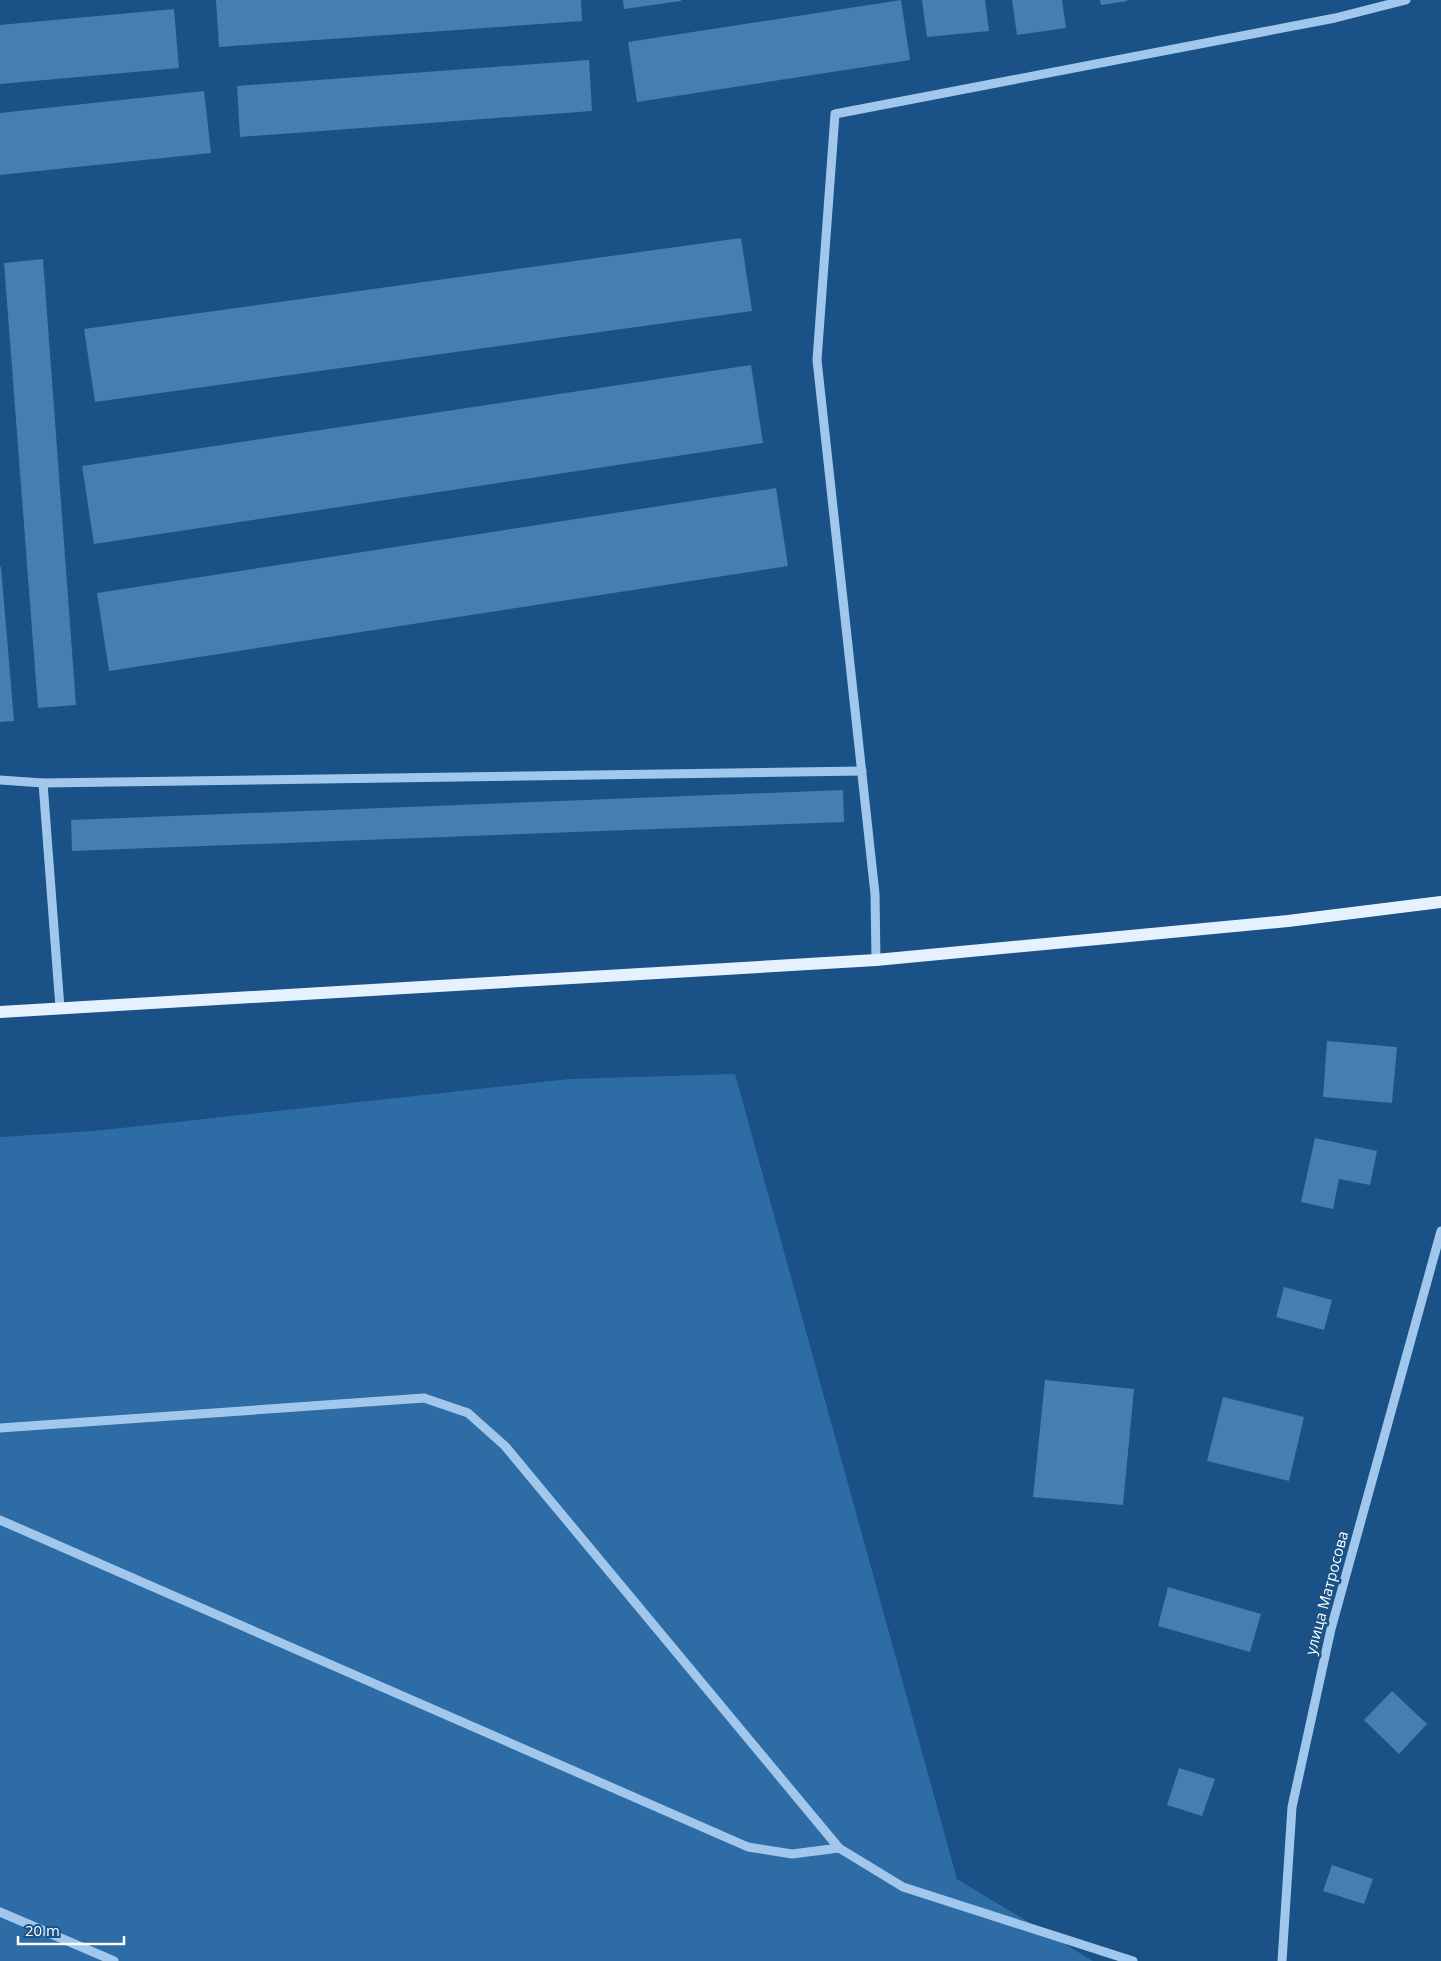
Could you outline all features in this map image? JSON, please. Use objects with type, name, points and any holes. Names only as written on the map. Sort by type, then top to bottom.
[{"type":"main road","points":[[0,1012],[876,960],[1288,921],[1441,902]]},
{"type":"street","points":[[876,960],[875,894],[817,360],[835,114],[1335,18],[1406,0]]},
{"type":"street","points":[[0,780],[43,783],[862,771]]},
{"type":"street","points":[[43,783],[60,1008]]},
{"type":"street","name":"улица Матросова","points":[[1282,1961],[1292,1807],[1330,1630],[1440,1236]]},
{"type":"street","points":[[0,1428],[424,1398],[468,1412],[505,1446],[839,1848],[903,1887],[1132,1961]]},
{"type":"street","points":[[0,1520],[748,1847],[792,1854],[839,1848]]},
{"type":"street","points":[[0,1912],[114,1961]]},
{"type":"shaded area","points":[[735,1074],[957,1879],[1093,1961],[0,1961],[0,1137],[94,1131],[570,1079]]},
{"type":"building","points":[[216,0],[581,0],[582,21],[219,47]]},
{"type":"building","points":[[623,0],[681,0],[681,1],[624,9]]},
{"type":"building","points":[[901,0],[910,60],[637,102],[628,42]]},
{"type":"building","points":[[922,0],[985,0],[989,31],[927,37]]},
{"type":"building","points":[[1012,0],[1062,0],[1066,28],[1017,35]]},
{"type":"building","points":[[1100,0],[1127,0],[1127,1],[1101,5]]},
{"type":"building","points":[[174,9],[179,68],[0,84],[0,25]]},
{"type":"building","points":[[589,60],[592,111],[240,137],[237,86]]},
{"type":"building","points":[[204,91],[211,153],[0,175],[0,113]]},
{"type":"building","points":[[741,238],[752,311],[95,402],[84,329]]},
{"type":"building","points":[[43,259],[76,705],[38,708],[4,263]]},
{"type":"building","points":[[751,365],[763,443],[94,544],[82,466]]},
{"type":"building","points":[[776,488],[788,566],[109,671],[97,593]]},
{"type":"building","points":[[0,567],[14,721],[0,722]]},
{"type":"building","points":[[843,790],[844,822],[72,851],[71,820]]},
{"type":"building","points":[[1327,1041],[1397,1047],[1392,1103],[1323,1097]]},
{"type":"building","points":[[1315,1138],[1377,1151],[1370,1185],[1339,1179],[1333,1209],[1301,1202]]},
{"type":"building","points":[[1284,1287],[1332,1300],[1324,1330],[1276,1317]]},
{"type":"building","points":[[1045,1380],[1134,1389],[1123,1505],[1033,1497]]},
{"type":"building","points":[[1223,1397],[1304,1417],[1289,1481],[1207,1461]]},
{"type":"building","points":[[1168,1587],[1261,1614],[1250,1652],[1158,1626]]},
{"type":"building","points":[[1392,1691],[1427,1724],[1399,1754],[1364,1720]]},
{"type":"building","points":[[1179,1768],[1215,1779],[1202,1816],[1167,1805]]},
{"type":"building","points":[[1332,1865],[1373,1879],[1364,1904],[1323,1891]]}]
